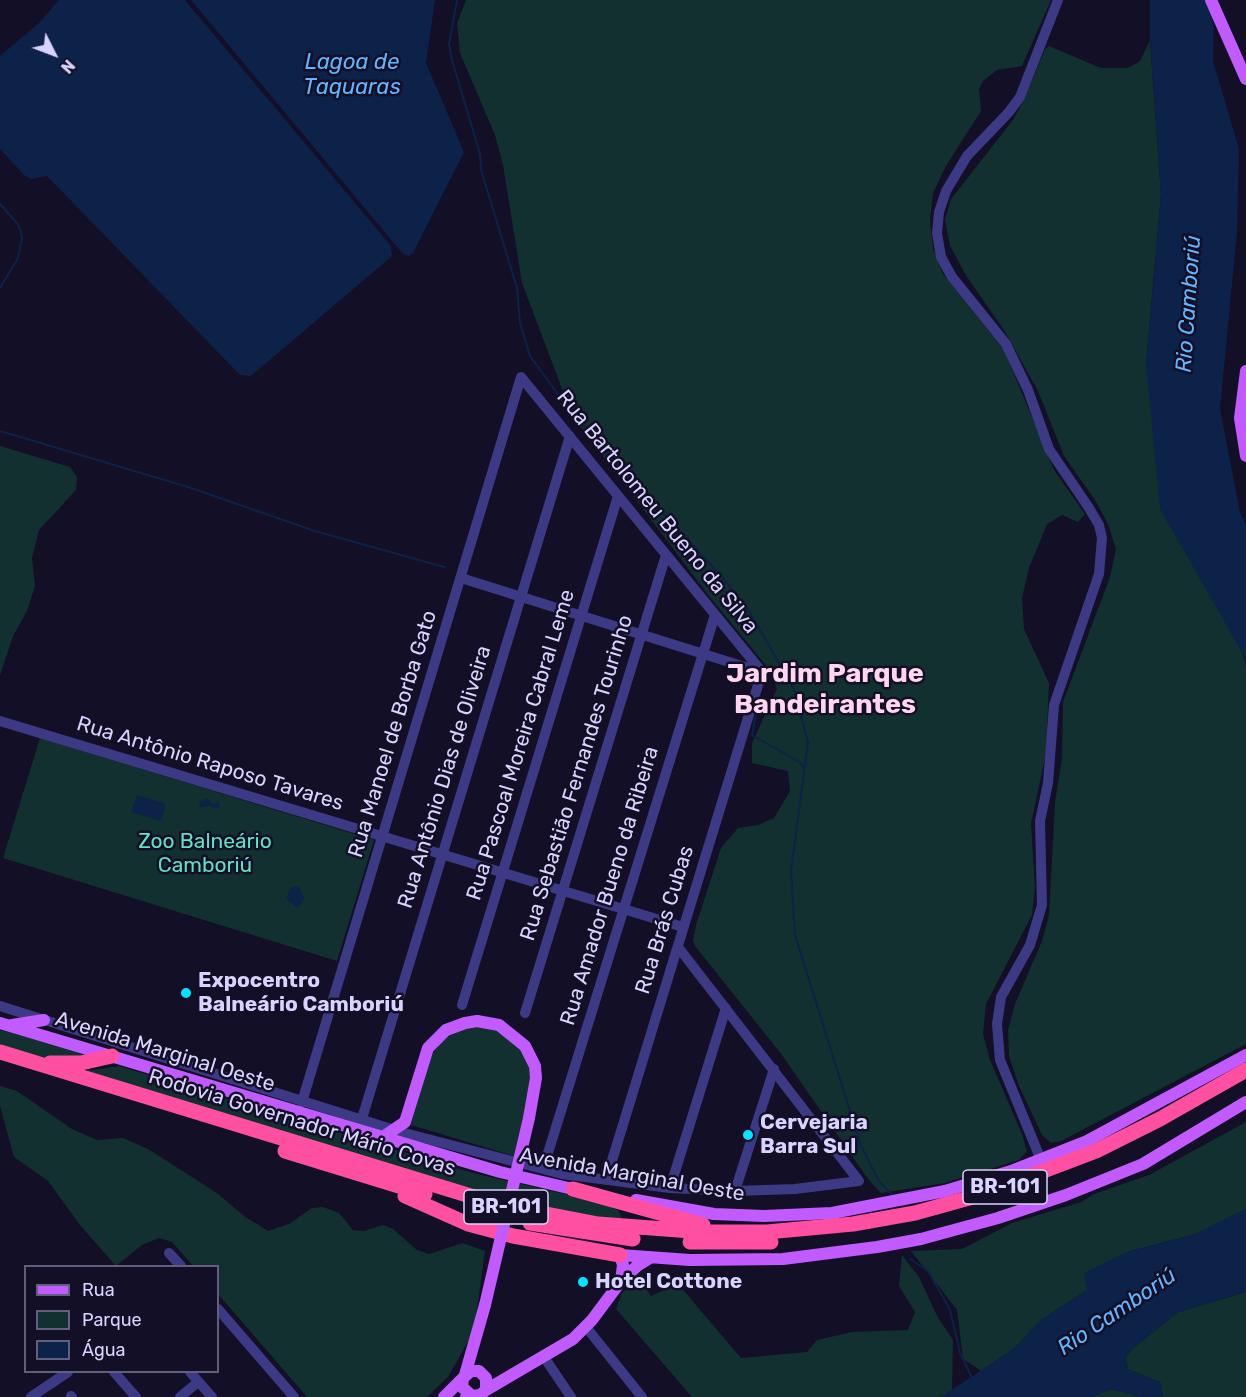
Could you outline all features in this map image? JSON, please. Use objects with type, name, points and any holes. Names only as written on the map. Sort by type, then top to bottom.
[{"type":"highway","name":"Rodovia Governador Mário Covas","points":[[0,1052],[500,1205],[573,1221],[625,1227],[742,1233],[863,1222],[945,1206],[990,1192],[1096,1151],[1246,1070]]},
{"type":"highway","points":[[30,1062],[81,1063],[112,1056]]},
{"type":"highway","name":"Rodovia Governador Mário Covas","points":[[0,1063],[500,1216],[604,1236],[724,1243],[810,1239],[920,1221],[1030,1189],[1137,1143],[1246,1081]]},
{"type":"highway","points":[[370,1178],[468,1224],[513,1236],[620,1255]]},
{"type":"highway","points":[[573,1190],[688,1222],[742,1233]]},
{"type":"main road","points":[[1211,0],[1246,79]]},
{"type":"main road","points":[[1246,371],[1240,418],[1246,456]]},
{"type":"main road","points":[[4,1024],[44,1020]]},
{"type":"main road","points":[[383,1137],[406,1133],[428,1048],[446,1030],[477,1021],[499,1025],[517,1037],[531,1055],[536,1078],[529,1118],[478,1336],[464,1376],[462,1387],[469,1396],[480,1395],[573,1339],[586,1327],[621,1281],[637,1266],[650,1258]]},
{"type":"main road","name":"Avenida Marginal Oeste","points":[[4,1024],[345,1126],[361,1119],[383,1137],[406,1133],[573,1190],[714,1214],[832,1213],[910,1199],[977,1182],[1041,1160],[1137,1116],[1246,1055]]},
{"type":"main road","points":[[621,1281],[623,1265],[620,1255],[735,1261],[836,1254],[921,1239],[998,1218],[1066,1195],[1143,1164],[1246,1102]]},
{"type":"main road","points":[[478,1336],[480,1372],[486,1378],[486,1390]]},
{"type":"main road","points":[[444,1397],[471,1371],[521,1369]]},
{"type":"street","points":[[1041,1160],[1000,1060],[997,1024],[1001,997],[1030,945],[1042,905],[1040,821],[1048,783],[1054,705],[1099,574],[1102,538],[1094,516],[1049,449],[1028,390],[1006,344],[952,277],[941,257],[937,233],[939,212],[946,191],[967,156],[1009,112],[1020,97],[1058,0]]},
{"type":"street","name":"Rua Bartolomeu Bueno da Silva","points":[[521,377],[762,672]]},
{"type":"street","name":"Rua Manoel de Borba Gato","points":[[302,1102],[521,377]]},
{"type":"street","name":"Rua Antônio Dias de Oliveira","points":[[361,1119],[570,436]]},
{"type":"street","name":"Rua Pascoal Moreira Cabral Leme","points":[[462,1005],[618,496]]},
{"type":"street","name":"Rua Sebastião Fernandes Tourinho","points":[[525,1013],[666,555]]},
{"type":"street","points":[[461,578],[762,672]]},
{"type":"street","name":"Rua Amador Bueno da Ribeira","points":[[543,1169],[715,615]]},
{"type":"street","name":"Rua Brás Cubas","points":[[606,1180],[762,672]]},
{"type":"street","name":"Rua Antônio Raposo Tavares","points":[[0,721],[684,927]]},
{"type":"street","points":[[0,1006],[302,1102],[406,1133],[543,1169],[670,1188],[735,1191],[795,1189],[859,1181],[678,947]]},
{"type":"street","points":[[670,1188],[726,1008]]},
{"type":"street","points":[[735,1191],[774,1070]]},
{"type":"street","points":[[302,1102],[321,1119]]},
{"type":"street","points":[[169,1253],[180,1265]]},
{"type":"street","points":[[219,1310],[294,1397]]},
{"type":"street","points":[[586,1327],[642,1397]]},
{"type":"street","points":[[544,1357],[571,1397]]},
{"type":"street","points":[[31,1397],[65,1373]]},
{"type":"street","points":[[116,1373],[136,1397]]},
{"type":"street","points":[[191,1373],[212,1397]]},
{"type":"street","points":[[180,1397],[198,1382]]},
{"type":"green space","points":[[466,0],[1051,0],[1022,66],[997,70],[983,81],[979,89],[981,111],[946,166],[933,193],[930,220],[933,248],[943,274],[1004,350],[1054,470],[1085,514],[1078,522],[1062,515],[1047,524],[1029,568],[1022,598],[1024,629],[1049,683],[1046,753],[1031,824],[1035,887],[1032,915],[986,1004],[983,1034],[990,1060],[1027,1151],[1019,1160],[945,1183],[881,1193],[868,1179],[782,1055],[695,946],[693,941],[696,925],[721,848],[738,828],[758,825],[774,818],[790,791],[788,771],[752,763],[752,743],[777,689],[768,668],[709,596],[572,415],[522,283],[503,165],[495,135],[460,53],[457,23]]},
{"type":"green space","points":[[1150,40],[1161,194],[1146,365],[1246,665],[1246,1044],[1061,1141],[1051,1143],[1042,1135],[1019,1086],[1009,1056],[1008,1030],[1015,1004],[1042,941],[1049,915],[1055,802],[1062,758],[1063,702],[1110,577],[1116,549],[1108,524],[1095,500],[1064,456],[1038,391],[1004,330],[967,277],[950,246],[945,220],[951,199],[1013,120],[1025,98],[1045,49],[1049,46],[1101,68],[1128,68],[1140,61]]},
{"type":"green space","points":[[0,446],[70,467],[77,477],[76,490],[39,530],[32,558],[35,586],[27,611],[13,636],[0,675]]},
{"type":"green space","name":"Zoo Balneário Camboriú","points":[[40,738],[374,840],[337,961],[3,858]]},
{"type":"green space","points":[[476,1025],[495,1028],[524,1051],[531,1073],[531,1087],[514,1156],[411,1125],[429,1061],[437,1046],[451,1034]]},
{"type":"green space","points":[[0,1030],[91,1055],[52,1059],[33,1055],[0,1045]]},
{"type":"green space","points":[[119,1066],[473,1173],[595,1201],[618,1210],[622,1219],[620,1222],[507,1201],[86,1071]]},
{"type":"green space","points":[[0,1086],[17,1091],[72,1129],[97,1140],[123,1138],[148,1149],[217,1193],[244,1216],[268,1231],[289,1224],[312,1208],[323,1207],[339,1213],[353,1230],[364,1231],[383,1225],[393,1229],[417,1250],[429,1254],[463,1243],[485,1251],[474,1331],[448,1377],[427,1397],[307,1397],[219,1295],[219,1265],[192,1265],[172,1242],[159,1238],[142,1245],[115,1265],[80,1225],[48,1181],[14,1157],[0,1106]]},
{"type":"green space","points":[[1246,1122],[1246,1209],[1196,1234],[1127,1252],[1087,1290],[1040,1321],[1016,1347],[981,1371],[963,1359],[957,1310],[911,1251],[962,1249],[1012,1223],[1081,1202],[1094,1194],[1149,1175]]},
{"type":"green space","points":[[902,1255],[919,1277],[938,1318],[953,1340],[952,1390],[941,1397],[692,1397],[616,1309],[622,1293],[639,1278],[651,1296],[678,1284],[741,1358],[807,1352],[817,1340],[852,1332],[908,1330],[915,1312],[899,1286]]},
{"type":"green space","points":[[1246,1292],[1246,1397],[1163,1397],[1161,1383],[1128,1369],[1125,1358],[1132,1349],[1178,1312]]},
{"type":"green space","points":[[1111,1389],[1136,1395],[1140,1397],[1092,1397]]},
{"type":"water","points":[[59,0],[185,0],[391,246],[392,256],[251,376],[240,375],[47,176],[31,179],[24,175],[0,149],[0,56],[39,23]]},
{"type":"water","name":"Lagoa de Taquaras","points":[[191,0],[435,0],[426,63],[464,152],[413,253],[408,256],[403,254]]},
{"type":"water","name":"Rio Camboriú","points":[[1150,0],[1217,0],[1214,2],[1213,61],[1239,149],[1237,232],[1220,409],[1240,512],[1246,525],[1246,665],[1244,656],[1160,509],[1146,365],[1161,194],[1150,40]]},
{"type":"water","points":[[137,795],[166,804],[161,821],[131,812]]},
{"type":"water","points":[[207,798],[213,805],[218,801],[220,807],[218,809],[210,806],[200,807],[199,803]]},
{"type":"water","points":[[295,886],[300,888],[304,898],[298,908],[286,899],[290,889]]},
{"type":"water","name":"Rio Camboriú","points":[[1246,1209],[1246,1292],[1178,1312],[1132,1349],[1125,1358],[1128,1369],[1161,1383],[1163,1397],[1140,1397],[1111,1389],[1092,1397],[941,1397],[1016,1347],[1040,1321],[1087,1290],[1084,1273],[1127,1252],[1196,1234]]},
{"type":"waterway","points":[[457,0],[449,44],[452,60],[480,154],[481,170],[517,288],[520,323],[530,356],[574,416],[722,577],[749,611],[793,687],[808,742],[791,871],[795,935],[861,1146],[879,1181],[894,1197]]},
{"type":"waterway","points":[[0,204],[17,223],[22,240],[17,260],[0,288]]},
{"type":"waterway","points":[[0,431],[188,487],[315,531],[444,567]]},
{"type":"waterway","points":[[761,688],[752,735],[801,763],[805,771]]},
{"type":"waterway","points":[[910,1259],[928,1271],[950,1310],[960,1353],[972,1378]]},
{"type":"place","name":"Expocentro Balneário Camboriú","points":[[186,993]]},
{"type":"place","name":"Cervejaria Barra Sul","points":[[748,1135]]},
{"type":"place","name":"Hotel Cottone","points":[[583,1282]]},
{"type":"district","name":"Jardim Parque Bandeirantes","points":[[825,690]]}]
